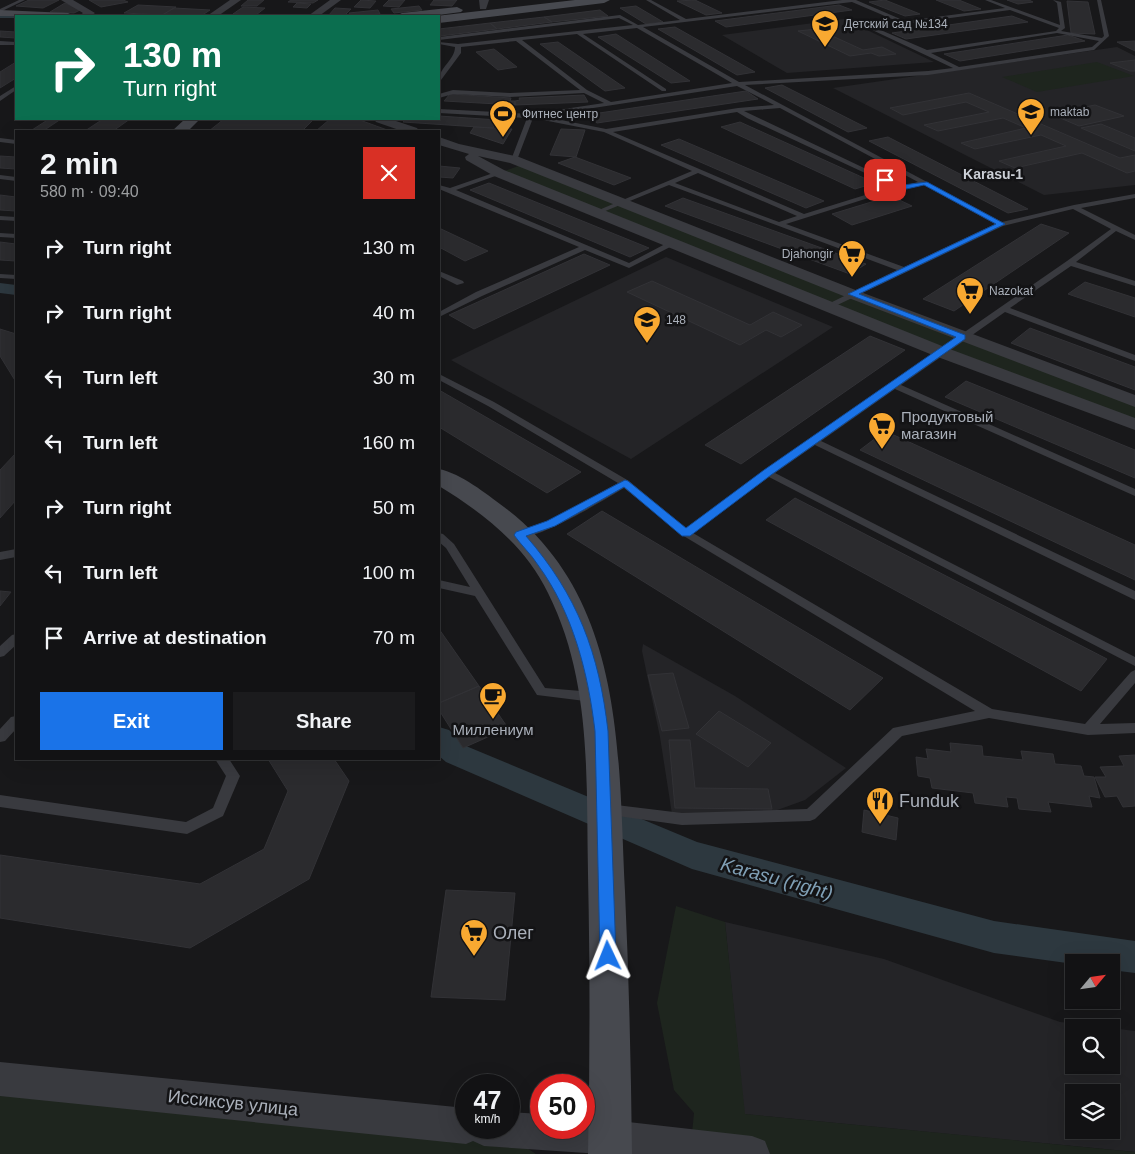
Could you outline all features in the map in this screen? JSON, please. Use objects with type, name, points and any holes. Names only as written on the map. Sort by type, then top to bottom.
[{"type":"main road","points":[[411,15],[548,0]]},
{"type":"main road","points":[[440,19],[491,6],[604,0]]},
{"type":"main road","points":[[0,12],[51,15]]},
{"type":"main road","points":[[0,20],[15,21]]},
{"type":"main road","points":[[180,130],[192,120]]},
{"type":"main road","points":[[440,477],[509,523],[543,562],[572,611],[591,667],[598,698],[601,731],[611,1030],[611,1148]]},
{"type":"street","points":[[66,0],[90,13],[86,15]]},
{"type":"street","points":[[214,15],[236,0]]},
{"type":"street","points":[[314,15],[336,0]]},
{"type":"street","points":[[383,120],[410,130]]},
{"type":"street","points":[[440,141],[455,147],[514,160],[962,337],[1135,402]]},
{"type":"street","points":[[455,147],[499,173],[596,214],[941,352],[1135,424]]},
{"type":"street","name":"Иссиксув улица","points":[[0,1080],[455,1125]]},
{"type":"street","points":[[520,1134],[611,1148],[752,1154]]},
{"type":"lane","points":[[0,12],[23,0]]},
{"type":"lane","points":[[648,0],[686,21]]},
{"type":"lane","points":[[440,43],[458,46],[518,40],[852,0],[904,23]]},
{"type":"lane","points":[[987,0],[1063,28]]},
{"type":"lane","points":[[1055,0],[1058,2],[1063,28]]},
{"type":"lane","points":[[531,116],[739,84],[928,73],[1094,48],[1107,36],[1099,0]]},
{"type":"lane","points":[[958,68],[870,27],[1010,9]]},
{"type":"lane","points":[[440,38],[620,16],[739,84],[1001,224]]},
{"type":"lane","points":[[1057,32],[1063,28]]},
{"type":"lane","points":[[577,32],[664,90]]},
{"type":"lane","points":[[926,52],[1057,32],[1103,40]]},
{"type":"lane","points":[[518,40],[585,91],[610,104]]},
{"type":"lane","points":[[0,43],[15,44]]},
{"type":"lane","points":[[440,78],[458,53],[458,46]]},
{"type":"lane","points":[[0,99],[15,89]]},
{"type":"lane","points":[[440,96],[453,92],[510,95],[585,91]]},
{"type":"lane","points":[[606,130],[738,110],[782,106]]},
{"type":"lane","points":[[738,110],[749,117],[902,188]]},
{"type":"lane","points":[[440,111],[531,116],[606,130],[804,216]]},
{"type":"lane","points":[[514,160],[531,116]]},
{"type":"lane","points":[[0,140],[15,142]]},
{"type":"lane","points":[[596,214],[698,171]]},
{"type":"lane","points":[[450,190],[499,173]]},
{"type":"lane","points":[[0,177],[15,178]]},
{"type":"lane","points":[[669,183],[904,270]]},
{"type":"lane","points":[[780,224],[880,192],[925,183]]},
{"type":"lane","points":[[440,188],[450,190],[629,266],[672,244]]},
{"type":"lane","points":[[829,307],[852,294],[1001,224],[1074,207],[1135,196]]},
{"type":"lane","points":[[1074,207],[1135,238]]},
{"type":"lane","points":[[0,218],[15,219]]},
{"type":"lane","points":[[686,533],[768,472],[1070,263],[1116,228]]},
{"type":"lane","points":[[0,235],[15,236]]},
{"type":"lane","points":[[440,314],[479,294],[583,248]]},
{"type":"lane","points":[[1070,263],[1135,284]]},
{"type":"lane","points":[[440,273],[460,283]]},
{"type":"lane","points":[[0,276],[15,277]]},
{"type":"lane","points":[[1004,309],[1135,358]]},
{"type":"lane","points":[[440,378],[491,404],[625,483],[686,533],[989,713],[1088,730],[1135,728]]},
{"type":"lane","points":[[894,385],[1135,493]]},
{"type":"lane","points":[[814,441],[1135,596]]},
{"type":"lane","points":[[768,472],[1135,662]]},
{"type":"lane","points":[[519,535],[551,524],[625,483]]},
{"type":"lane","points":[[440,537],[450,546],[541,692],[598,698]]},
{"type":"lane","points":[[0,556],[15,553]]},
{"type":"lane","points":[[440,584],[479,593]]},
{"type":"lane","points":[[0,653],[15,639]]},
{"type":"lane","points":[[1088,730],[1135,675]]},
{"type":"lane","points":[[604,809],[682,819],[810,815],[898,732],[989,713]]},
{"type":"lane","points":[[0,737],[15,722]]},
{"type":"lane","points":[[0,801],[187,828],[218,812],[233,776],[223,760]]},
{"type":"shaded area","name":"Детский сад №134","points":[[844,19],[934,62],[787,73],[722,35]]},
{"type":"shaded area","name":"maktab","points":[[1117,47],[1135,56],[1135,185],[1044,195],[833,88]]},
{"type":"shaded area","points":[[1097,62],[1134,76],[1037,92],[1002,77]]},
{"type":"shaded area","points":[[524,164],[1135,401],[1135,424],[499,173]]},
{"type":"shaded area","name":"148","points":[[666,257],[833,327],[631,459],[451,360]]},
{"type":"shaded area","points":[[643,644],[735,696],[846,768],[805,800],[772,812],[672,814],[660,737],[642,651]]},
{"type":"shaded area","points":[[676,906],[725,922],[745,1114],[1135,1152],[1135,1154],[690,1154],[694,1113],[674,1090],[657,1003]]},
{"type":"shaded area","points":[[725,922],[884,959],[1065,1023],[1065,1074],[1120,1074],[1120,1029],[1135,1031],[1135,1152],[744,1114]]},
{"type":"shaded area","points":[[0,1079],[455,1125],[455,1139],[513,1139],[536,1154],[0,1154]]},
{"type":"building","points":[[29,0],[59,0],[43,8],[16,6]]},
{"type":"building","points":[[89,0],[123,0],[128,2],[101,7]]},
{"type":"building","points":[[248,0],[264,0],[257,6],[241,6]]},
{"type":"building","points":[[291,0],[318,0],[313,3],[288,2]]},
{"type":"building","points":[[361,0],[376,1],[370,8],[354,7]]},
{"type":"building","points":[[389,0],[405,0],[399,7],[383,6]]},
{"type":"building","points":[[434,0],[457,0],[452,6],[430,5]]},
{"type":"building","points":[[695,0],[722,13],[706,15],[677,1]]},
{"type":"building","points":[[885,0],[920,14],[905,16],[869,2]]},
{"type":"building","points":[[936,0],[959,0],[981,9],[964,11]]},
{"type":"building","points":[[1007,0],[1029,0],[1033,2],[1018,4]]},
{"type":"building","points":[[1067,1],[1088,2],[1095,34],[1071,33]]},
{"type":"building","points":[[65,3],[80,10],[74,13],[50,12]]},
{"type":"building","points":[[297,3],[311,4],[307,8],[293,7]]},
{"type":"building","points":[[138,5],[176,7],[162,15],[124,13]]},
{"type":"building","points":[[839,5],[852,10],[726,27],[715,21]]},
{"type":"building","points":[[419,6],[422,10],[394,13],[391,9]]},
{"type":"building","points":[[636,6],[663,22],[646,24],[620,8]]},
{"type":"building","points":[[243,7],[265,8],[256,15],[233,14]]},
{"type":"building","points":[[174,8],[210,10],[202,15],[164,14]]},
{"type":"building","points":[[335,8],[351,9],[345,15],[329,15]]},
{"type":"building","points":[[378,10],[380,14],[350,15],[349,13]]},
{"type":"building","points":[[600,10],[608,16],[552,22],[544,17]]},
{"type":"building","points":[[1012,16],[1028,22],[906,39],[892,33]]},
{"type":"building","points":[[544,17],[552,22],[497,29],[490,23]]},
{"type":"building","points":[[490,23],[497,29],[440,36],[440,29]]},
{"type":"building","points":[[675,27],[755,72],[737,75],[658,29]]},
{"type":"building","points":[[817,29],[863,50],[882,47],[896,54],[879,56],[871,53],[850,56],[798,31]]},
{"type":"building","points":[[0,31],[15,32],[15,38],[0,37]]},
{"type":"building","points":[[616,34],[690,81],[671,83],[598,37]]},
{"type":"building","points":[[1068,35],[1085,41],[960,61],[944,54]]},
{"type":"building","points":[[1135,41],[1135,51],[1117,42]]},
{"type":"building","points":[[558,42],[625,88],[605,91],[540,44]]},
{"type":"building","points":[[494,49],[517,67],[498,70],[476,52]]},
{"type":"building","points":[[1135,60],[1135,71],[1130,71],[1110,63]]},
{"type":"building","points":[[15,63],[15,79],[0,88],[0,72]]},
{"type":"building","points":[[782,85],[867,128],[848,132],[765,88]]},
{"type":"building","points":[[746,91],[758,99],[597,123],[586,115]]},
{"type":"building","points":[[969,93],[1120,158],[1135,155],[1135,171],[1127,173],[1082,153],[1015,168],[999,161],[1066,146],[1041,135],[975,149],[961,143],[1026,128],[1003,118],[938,131],[924,125],[989,112],[966,102],[903,115],[890,108]]},
{"type":"building","points":[[450,94],[511,98],[510,101],[515,101],[515,105],[444,101]]},
{"type":"building","points":[[584,95],[588,102],[515,105],[515,101],[520,100],[519,98]]},
{"type":"building","points":[[1095,105],[1124,116],[1079,126],[1051,114]]},
{"type":"building","points":[[440,116],[498,120],[493,128],[403,122],[405,120],[440,120]]},
{"type":"building","points":[[47,120],[60,120],[44,130],[32,130]]},
{"type":"building","points":[[102,120],[129,120],[114,130],[86,130]]},
{"type":"building","points":[[223,120],[313,120],[303,130],[210,130]]},
{"type":"building","points":[[329,120],[360,120],[387,130],[317,130]]},
{"type":"building","points":[[740,122],[875,183],[855,189],[721,127]]},
{"type":"building","points":[[1101,124],[1135,138],[1135,151],[1081,128]]},
{"type":"building","points":[[474,127],[512,129],[503,144],[470,133]]},
{"type":"building","points":[[561,129],[585,130],[576,157],[550,155]]},
{"type":"building","points":[[888,137],[1028,209],[1008,213],[869,141]]},
{"type":"building","points":[[679,139],[824,201],[806,208],[661,145]]},
{"type":"building","points":[[0,156],[15,157],[15,169],[0,168]]},
{"type":"building","points":[[575,157],[631,178],[614,185],[558,163]]},
{"type":"building","points":[[440,166],[460,168],[453,178],[440,177]]},
{"type":"building","points":[[489,183],[649,248],[630,257],[470,190]]},
{"type":"building","points":[[0,195],[15,197],[15,211],[0,210]]},
{"type":"building","points":[[891,196],[912,206],[852,225],[832,214]]},
{"type":"building","points":[[683,198],[866,264],[850,274],[665,206]]},
{"type":"building","points":[[1041,224],[1069,233],[954,311],[923,299]]},
{"type":"building","points":[[440,228],[488,251],[465,261],[440,248]]},
{"type":"building","points":[[0,242],[15,244],[15,261],[0,260]]},
{"type":"building","points":[[584,254],[610,265],[474,329],[449,315]]},
{"type":"building","points":[[652,281],[750,325],[773,312],[802,325],[781,337],[766,330],[740,345],[627,292]]},
{"type":"building","points":[[1085,282],[1135,298],[1135,317],[1068,294]]},
{"type":"building","points":[[1030,328],[1135,367],[1135,390],[1011,343]]},
{"type":"building","points":[[0,329],[15,334],[15,380],[0,356]]},
{"type":"building","points":[[870,336],[905,350],[741,464],[705,445]]},
{"type":"building","points":[[966,381],[1135,450],[1135,478],[945,397]]},
{"type":"building","points":[[440,391],[581,472],[547,493],[440,428]]},
{"type":"building","points":[[885,431],[1135,545],[1135,580],[860,450]]},
{"type":"building","points":[[15,454],[15,501],[0,518],[0,470]]},
{"type":"building","points":[[795,498],[1107,659],[1081,691],[766,520]]},
{"type":"building","points":[[602,511],[883,678],[850,710],[567,534]]},
{"type":"building","points":[[0,591],[11,592],[0,606]]},
{"type":"building","points":[[440,630],[479,686],[440,703]]},
{"type":"building","points":[[673,673],[689,728],[662,731],[648,675]]},
{"type":"building","points":[[479,686],[508,728],[463,748],[440,712],[440,703]]},
{"type":"building","points":[[719,711],[771,743],[748,767],[696,734]]},
{"type":"building","points":[[669,740],[690,740],[695,788],[768,789],[772,809],[675,808]]},
{"type":"building","points":[[950,743],[982,746],[983,756],[1023,760],[1021,751],[1053,754],[1055,764],[1081,766],[1084,776],[1094,777],[1100,798],[1089,796],[1092,807],[1048,802],[1051,812],[1019,809],[1017,798],[1006,797],[1008,807],[975,803],[973,793],[932,788],[930,778],[918,776],[916,757],[928,759],[926,749],[951,752]]},
{"type":"building","points":[[1135,755],[1135,806],[1123,807],[1117,796],[1105,797],[1095,777],[1106,777],[1100,767],[1124,766],[1119,756]]},
{"type":"building","points":[[269,760],[335,760],[349,781],[309,879],[190,948],[0,918],[0,855],[200,884],[264,849],[288,791]]},
{"type":"building","points":[[864,810],[898,818],[896,840],[862,832]]},
{"type":"building","points":[[446,890],[515,893],[505,1000],[431,997]]},
{"type":"waterway","points":[[0,17],[15,17]]},
{"type":"waterway","name":"Karasu (right)","points":[[0,288],[15,290]]},
{"type":"waterway","name":"Karasu (right)","points":[[440,739],[456,754],[692,855],[994,937],[1135,957]]},
{"type":"place","name":"Детский сад №134","points":[[825,48]]},
{"type":"place","name":"maktab","points":[[1031,136]]},
{"type":"place","name":"Фитнес центр","points":[[503,138]]},
{"type":"place","name":"Djahongir","points":[[852,278]]},
{"type":"place","name":"Nazokat","points":[[970,315]]},
{"type":"place","name":"148","points":[[647,344]]},
{"type":"place","name":"Продуктовый магазин","points":[[882,450]]},
{"type":"place","name":"Миллениум","points":[[493,720]]},
{"type":"place","name":"Funduk","points":[[880,825]]},
{"type":"place","name":"Олег","points":[[474,957]]},
{"type":"district","name":"Karasu-1","points":[[993,174]]},
{"type":"route","points":[[608,956],[601,731],[598,698],[591,667],[572,611],[543,562],[519,535],[551,524],[625,483],[686,533],[768,472],[962,337],[852,294],[1001,224],[925,183],[902,188],[885,180]]}]
